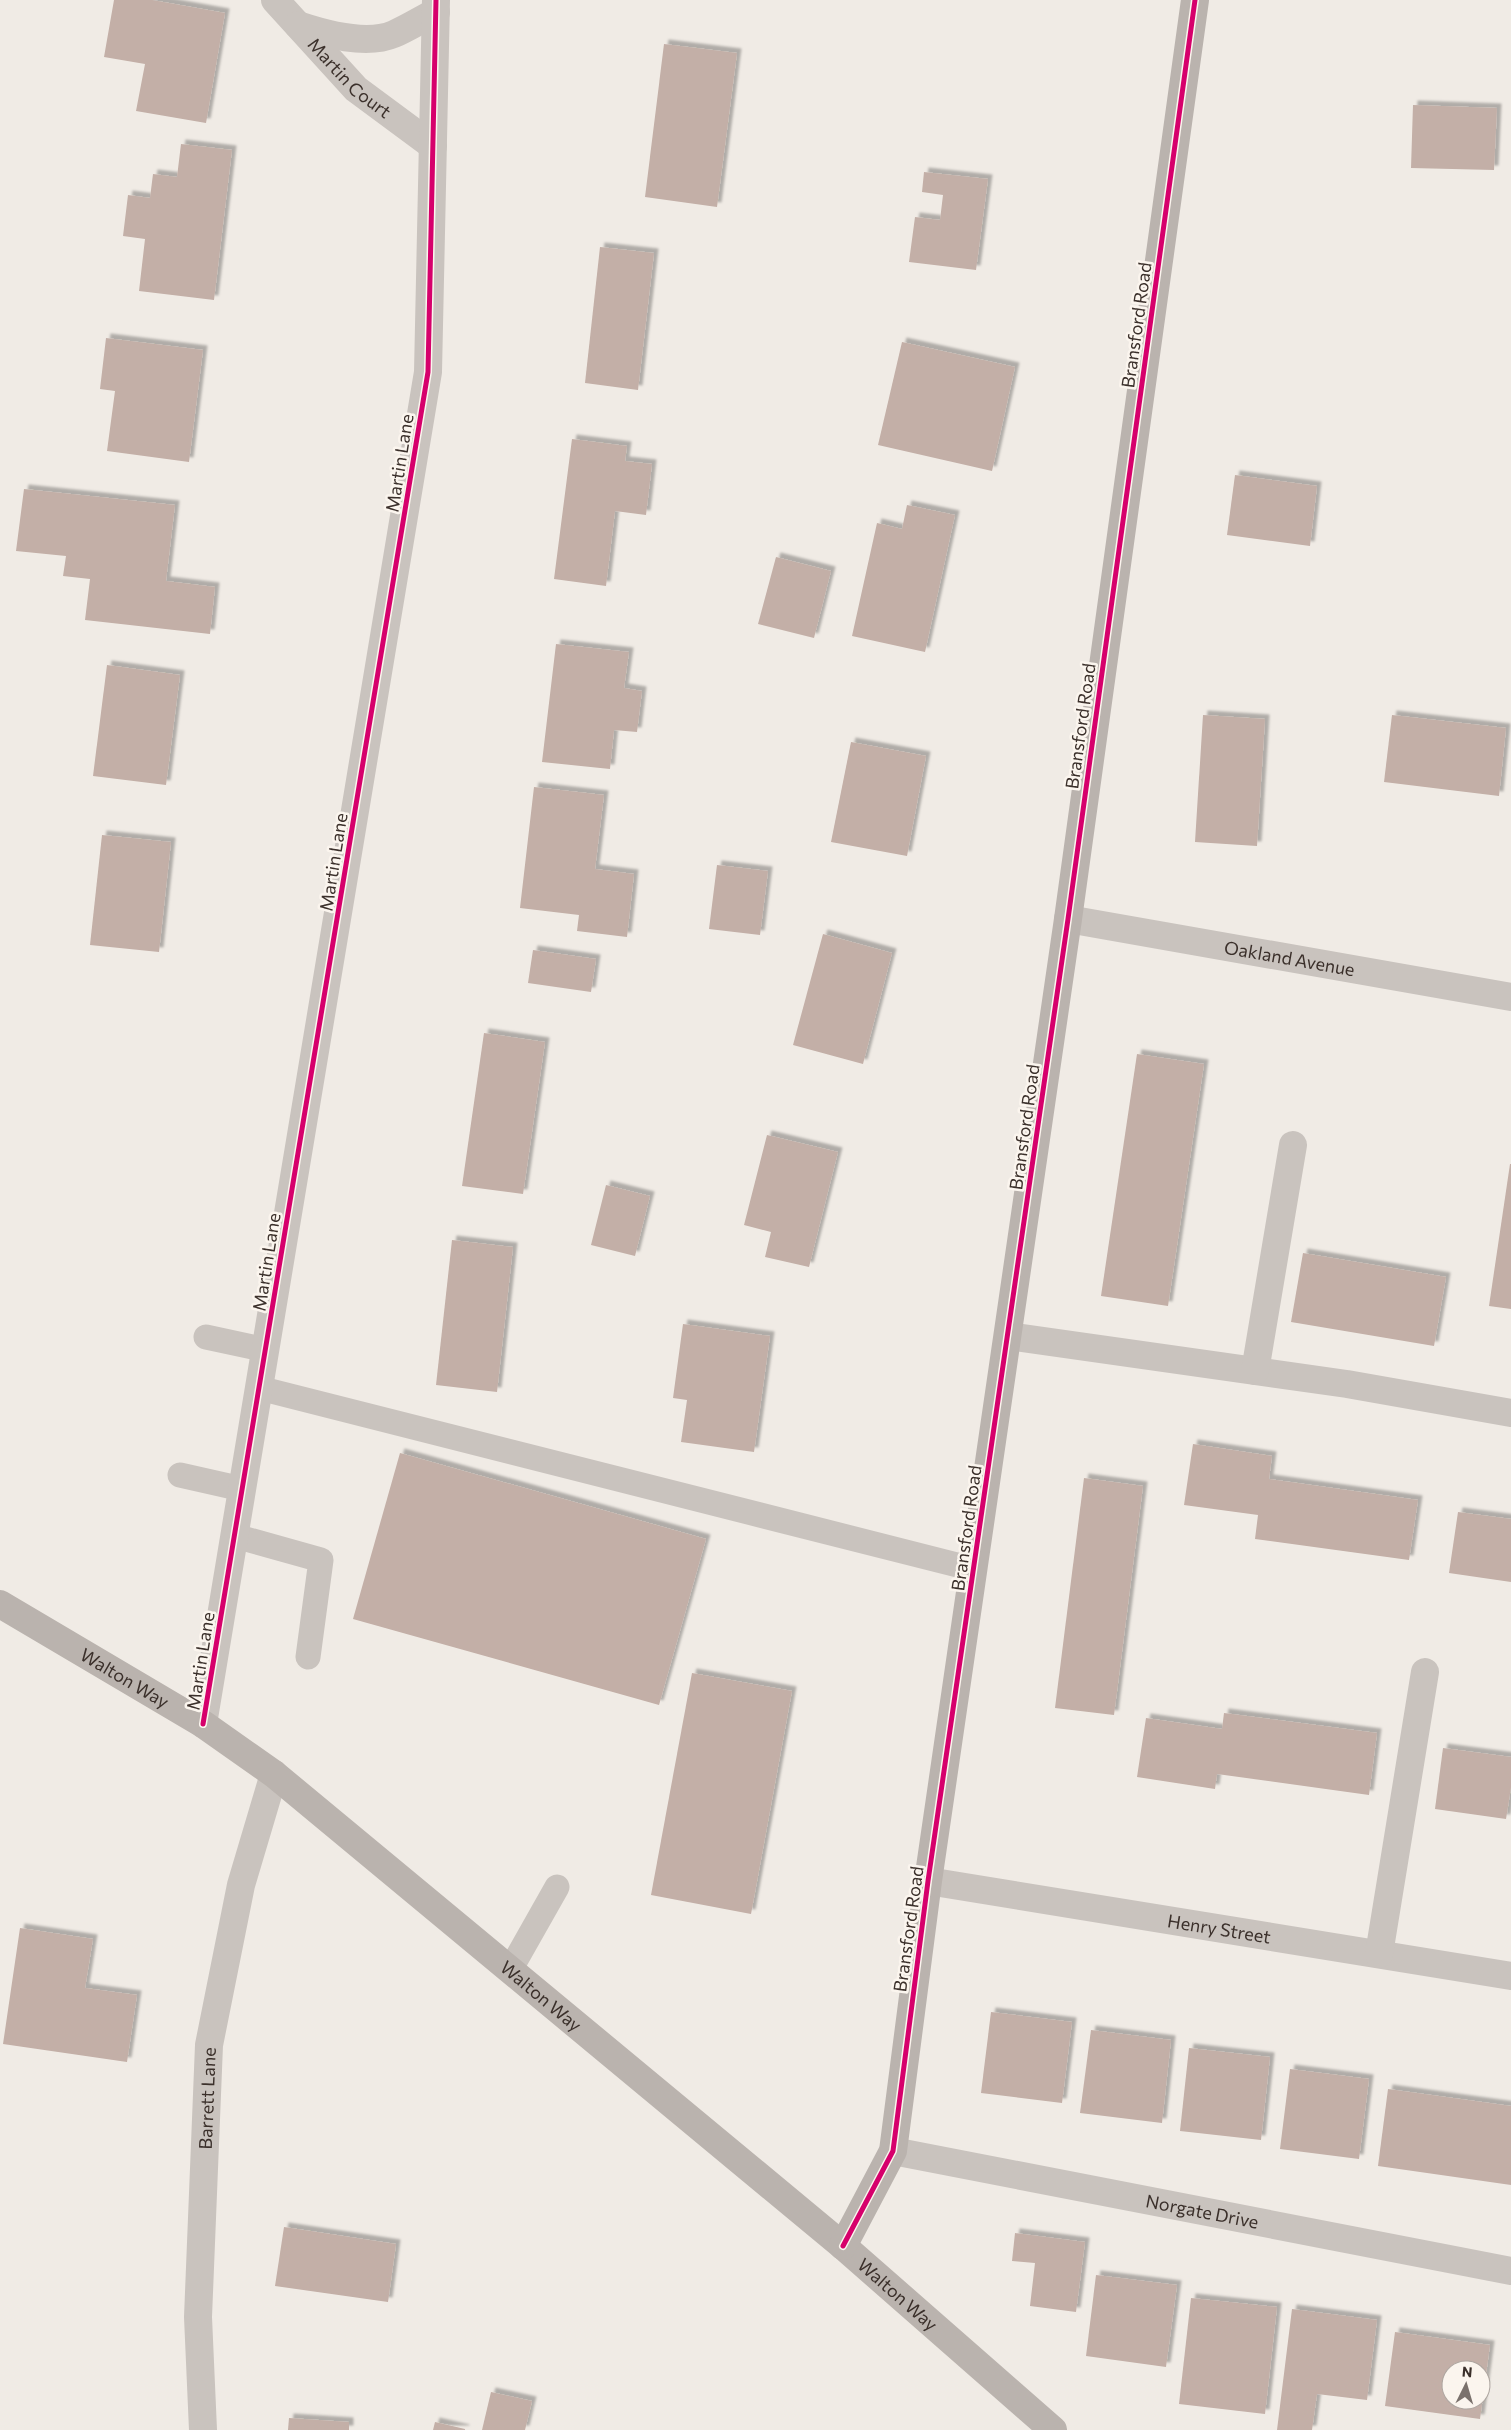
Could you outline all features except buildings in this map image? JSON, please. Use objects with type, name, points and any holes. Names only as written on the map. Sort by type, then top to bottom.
[{"type":"street","name":"Martin Court","points":[[274,0],[356,89],[433,146]]},
{"type":"street","name":"Bransford Road","points":[[843,2246],[893,2151],[928,1881],[1068,919],[1195,0]]},
{"type":"street","points":[[297,24],[318,32],[355,39],[392,35],[436,6]]},
{"type":"street","name":"Martin Lane","points":[[203,1724],[428,372],[436,6]]},
{"type":"street","name":"Oakland Avenue","points":[[1068,919],[1511,997]]},
{"type":"street","points":[[1255,1371],[1292,1145]]},
{"type":"street","points":[[1008,1336],[1347,1384],[1511,1413]]},
{"type":"street","name":"Walton Way","points":[[0,1604],[203,1724],[274,1774],[843,2246],[1053,2430]]},
{"type":"street","points":[[1379,1954],[1425,1672]]},
{"type":"street","name":"Barrett Lane","points":[[203,2430],[198,2317],[209,2044],[241,1885],[274,1774]]},
{"type":"street","name":"Henry Street","points":[[928,1881],[1511,1976]]},
{"type":"street","name":"Norgate Drive","points":[[893,2151],[1511,2271]]},
{"type":"lane","points":[[206,1337],[266,1350]]},
{"type":"lane","points":[[259,1388],[974,1569]]},
{"type":"lane","points":[[180,1476],[242,1489]]},
{"type":"lane","points":[[234,1536],[321,1560],[308,1657]]},
{"type":"lane","points":[[510,1970],[557,1887]]},
{"type":"cycle path","points":[[203,1724],[428,372],[436,0]]},
{"type":"cycle path","points":[[843,2246],[893,2151],[928,1881],[1068,919],[1195,0]]}]
